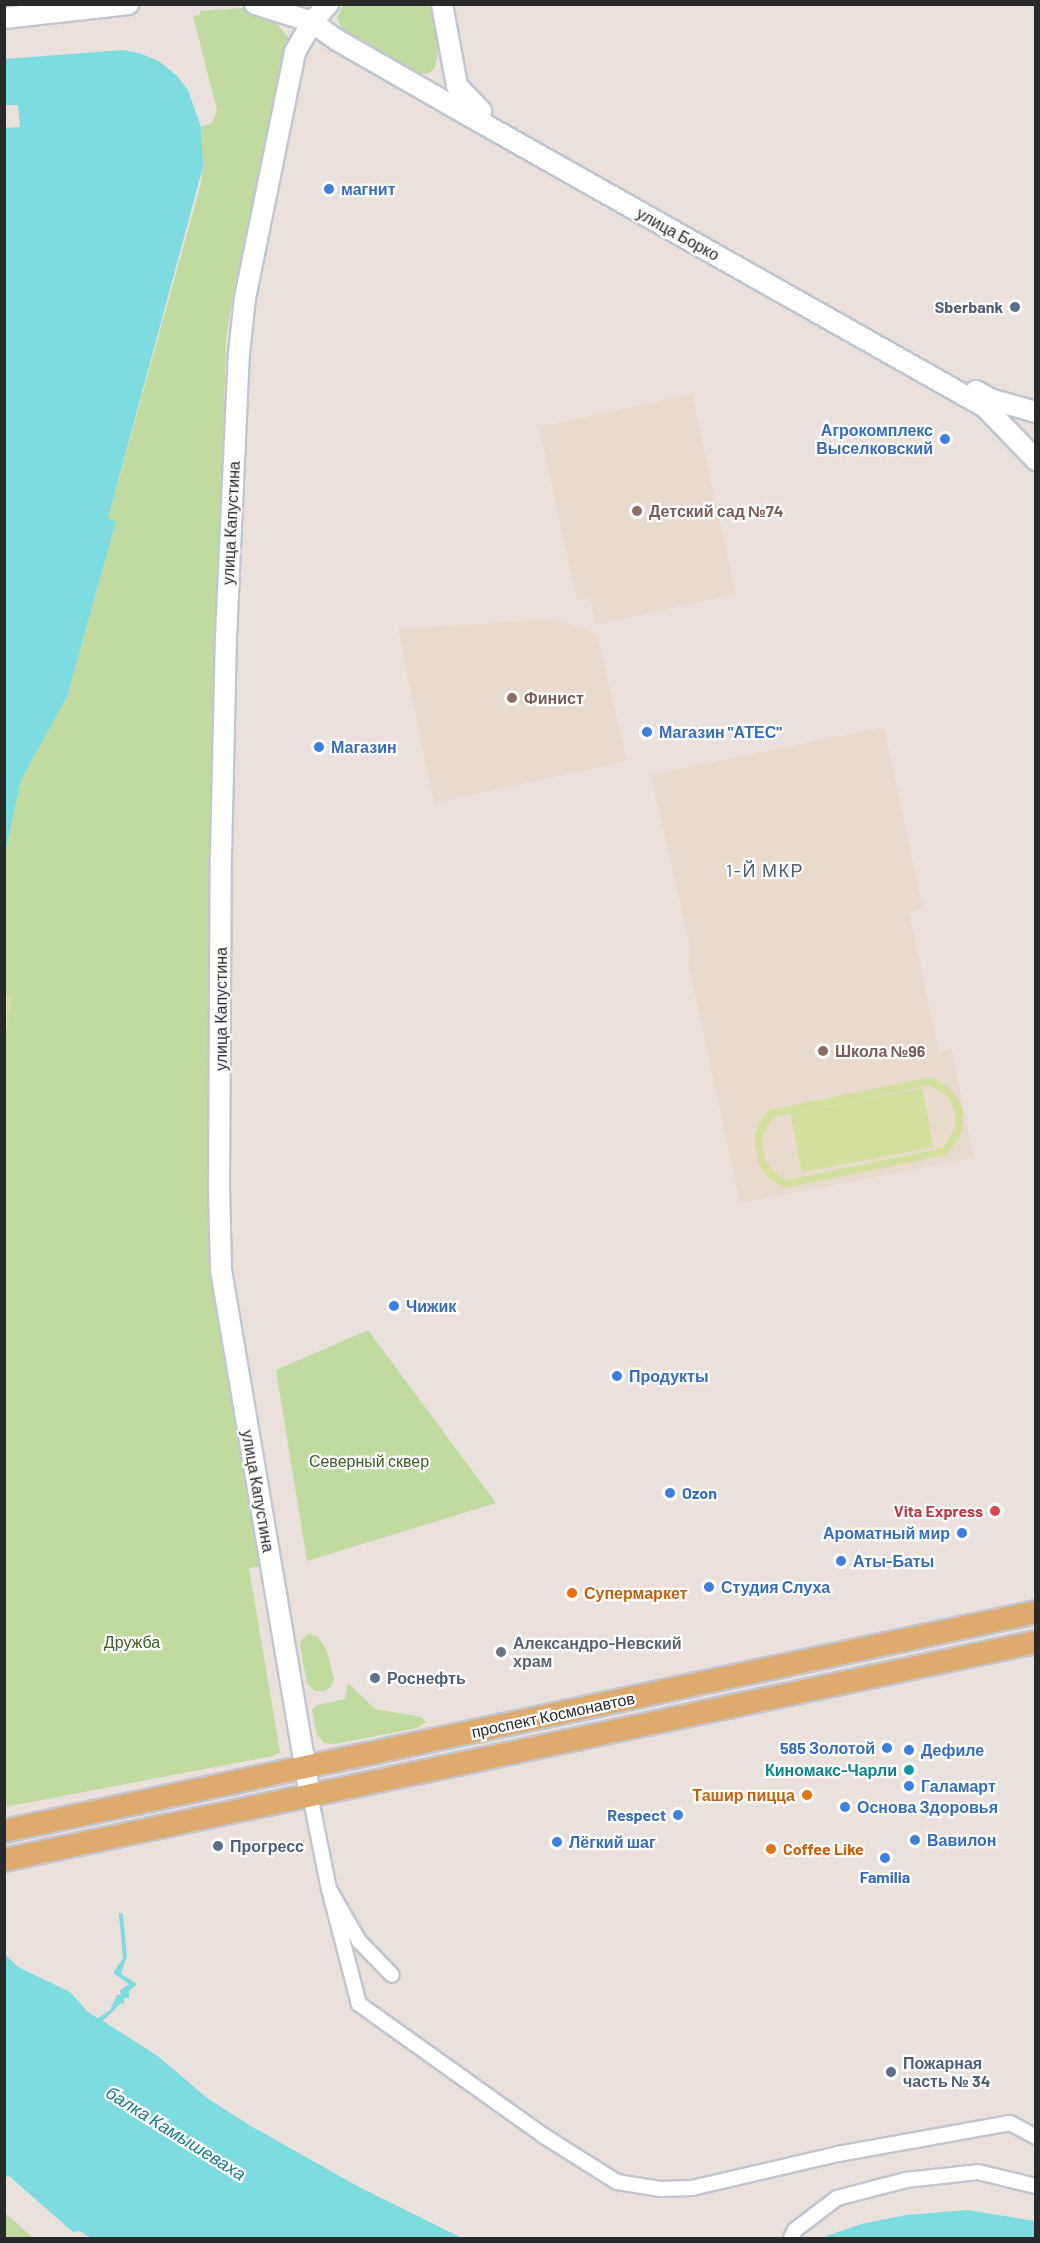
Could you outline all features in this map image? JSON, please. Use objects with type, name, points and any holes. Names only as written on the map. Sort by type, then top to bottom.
[{"type":"main road","points":[[4,18],[128,4]]},
{"type":"main road","name":"улица Борко","points":[[255,4],[312,22],[337,40],[985,407],[1035,458]]},
{"type":"main road","name":"улица Капустина","points":[[310,1795],[221,1270],[219,1190],[226,637],[239,353],[244,298],[295,52],[312,22],[328,4]]},
{"type":"main road","points":[[416,84],[429,83],[437,78],[444,70],[449,55],[442,4]]},
{"type":"main road","points":[[295,52],[312,38],[337,40]]},
{"type":"main road","name":"улица Борко","points":[[449,55],[457,86],[472,104],[990,399],[1035,412]]},
{"type":"main road","name":"проспект Космонавтов","points":[[4,1831],[1035,1612]]},
{"type":"main road","name":"проспект Космонавтов","points":[[4,1860],[1035,1642]]},
{"type":"street","name":"улица Капустина","points":[[310,1795],[329,1888],[359,1941],[392,1975]]},
{"type":"street","points":[[329,1888],[358,2004],[544,2136],[617,2182],[661,2189],[692,2188],[838,2154],[1010,2123],[1035,2137]]},
{"type":"street","points":[[791,2238],[795,2230],[837,2198],[906,2180],[978,2172],[1035,2187]]},
{"type":"shaded area","name":"Детский сад №74","points":[[692,394],[736,594],[595,625],[590,598],[577,601],[539,427]]},
{"type":"shaded area","name":"Финист","points":[[555,619],[597,634],[627,761],[434,803],[398,629]]},
{"type":"shaded area","points":[[884,727],[923,909],[909,912],[939,1052],[952,1049],[974,1158],[740,1203],[687,958],[692,956],[651,775]]},
{"type":"green space","points":[[343,5],[432,5],[438,54],[434,69],[427,74],[412,72],[343,31],[337,18]]},
{"type":"green space","name":"Дружба","points":[[243,8],[269,14],[289,38],[289,61],[235,283],[226,338],[218,640],[210,1261],[234,1389],[262,1566],[249,1568],[280,1752],[273,1756],[5,1807],[5,853],[21,780],[67,697],[116,521],[108,518],[200,187],[203,167],[201,127],[212,123],[217,110],[193,16],[200,15],[200,11]]},
{"type":"green space","points":[[4,995],[12,996],[5,1040]]},
{"type":"green space","points":[[931,1077],[949,1087],[960,1102],[963,1111],[962,1130],[959,1139],[946,1155],[785,1188],[768,1178],[758,1163],[754,1136],[762,1118],[769,1110]],"holes":[[[930,1085],[949,1098],[955,1113],[955,1128],[943,1148],[786,1180],[774,1172],[765,1160],[762,1137],[773,1117]]]},
{"type":"green space","points":[[922,1088],[933,1147],[802,1172],[790,1114]]},
{"type":"green space","name":"Северный сквер","points":[[368,1330],[496,1503],[307,1561],[276,1370]]},
{"type":"green space","points":[[309,1634],[318,1637],[327,1651],[334,1680],[331,1687],[324,1691],[315,1691],[307,1684],[300,1644]]},
{"type":"green space","points":[[348,1683],[375,1709],[421,1717],[426,1722],[417,1728],[335,1744],[324,1743],[317,1735],[312,1710],[317,1705],[345,1699]]},
{"type":"green space","points":[[5,2213],[33,2238],[5,2238]]},
{"type":"water","points":[[123,50],[139,53],[159,61],[177,76],[188,90],[201,127],[203,167],[108,518],[116,521],[67,697],[21,780],[5,853],[4,128],[20,127],[18,105],[5,105],[5,59]]},
{"type":"water","name":"балка Камышеваха","points":[[4,1953],[18,1967],[70,1992],[88,2012],[98,2018],[110,2010],[117,1995],[121,1995],[120,1990],[129,1984],[113,1973],[124,1957],[126,1958],[121,1974],[137,1984],[129,1991],[129,1998],[124,1998],[124,2004],[121,2003],[103,2021],[159,2057],[207,2098],[249,2125],[359,2187],[462,2238],[91,2238],[79,2231],[73,2232],[9,2176],[5,2177]]},
{"type":"water","points":[[967,2210],[1035,2221],[1035,2238],[821,2238],[861,2224],[907,2215]]},
{"type":"waterway","points":[[121,1915],[125,1957]]},
{"type":"place","name":"магнит","points":[[329,189]]},
{"type":"place","name":"Sberbank","points":[[1015,307]]},
{"type":"place","name":"Агрокомплекс Выселковский","points":[[945,439]]},
{"type":"place","name":"Детский сад №74","points":[[637,511]]},
{"type":"place","name":"Финист","points":[[512,698]]},
{"type":"place","name":"Магазин \"АТЕС\"","points":[[647,732]]},
{"type":"place","name":"Магазин","points":[[319,747]]},
{"type":"place","name":"Школа №96","points":[[823,1051]]},
{"type":"place","name":"Чижик","points":[[394,1306]]},
{"type":"place","name":"Продукты","points":[[617,1376]]},
{"type":"place","name":"Ozon","points":[[670,1493]]},
{"type":"place","name":"Vita Express","points":[[995,1511]]},
{"type":"place","name":"Ароматный мир","points":[[962,1533]]},
{"type":"place","name":"Аты-Баты","points":[[841,1561]]},
{"type":"place","name":"Студия Слуха","points":[[709,1587]]},
{"type":"place","name":"Супермаркет","points":[[572,1593]]},
{"type":"place","name":"Александро-Невский храм","points":[[501,1652]]},
{"type":"place","name":"Роснефть","points":[[375,1678]]},
{"type":"place","name":"585 Золотой","points":[[887,1748]]},
{"type":"place","name":"Дефиле","points":[[909,1750]]},
{"type":"place","name":"Киномакс-Чарли","points":[[909,1770]]},
{"type":"place","name":"Галамарт","points":[[909,1786]]},
{"type":"place","name":"Ташир пицца","points":[[807,1795]]},
{"type":"place","name":"Основа Здоровья","points":[[845,1807]]},
{"type":"place","name":"Respect","points":[[678,1815]]},
{"type":"place","name":"Вавилон","points":[[915,1840]]},
{"type":"place","name":"Лёгкий шаг","points":[[557,1842]]},
{"type":"place","name":"Прогресс","points":[[218,1846]]},
{"type":"place","name":"Coffee Like","points":[[771,1849]]},
{"type":"place","name":"Familia","points":[[885,1858]]},
{"type":"place","name":"Пожарная часть № 34","points":[[891,2072]]},
{"type":"district","name":"1-Й МКР","points":[[765,870]]}]
